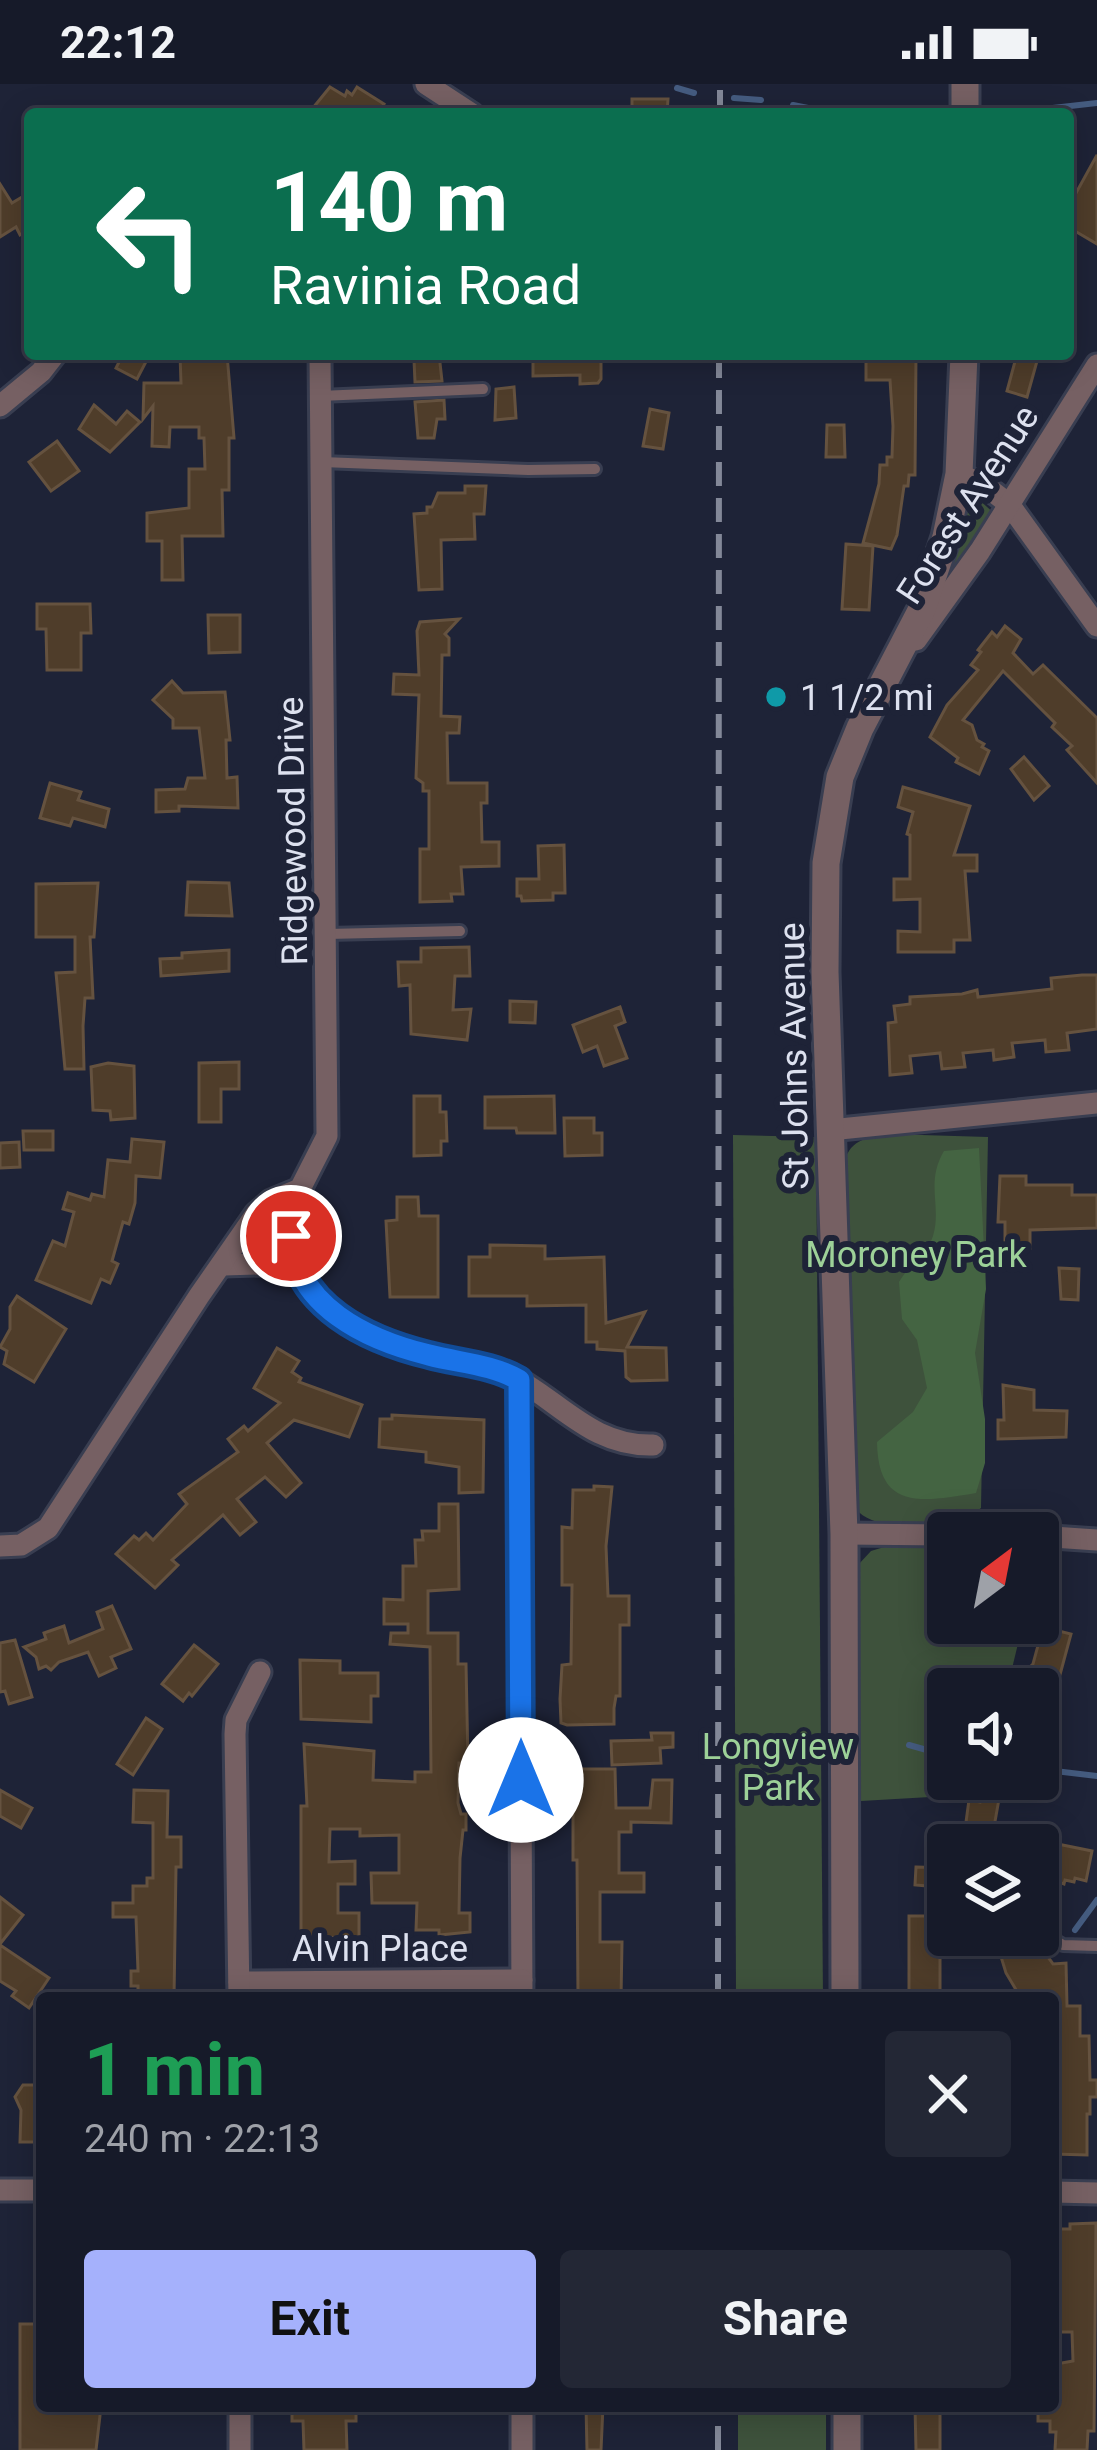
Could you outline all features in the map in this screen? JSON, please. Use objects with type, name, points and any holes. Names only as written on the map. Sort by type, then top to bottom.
[{"type":"street","points":[[426,84],[462,104]]},
{"type":"street","points":[[0,406],[50,360]]},
{"type":"street","name":"Ridgewood Drive","points":[[300,1189],[327,1136],[320,360]]},
{"type":"street","name":"St Johns Avenue","points":[[845,1992],[844,1534],[826,863],[840,777],[922,609],[946,537],[959,474],[964,360]]},
{"type":"street","name":"Forest Avenue","points":[[887,677],[955,588],[1097,365]]},
{"type":"street","points":[[959,474],[1009,504],[1097,626]]},
{"type":"street","points":[[830,1130],[1097,1103]]},
{"type":"street","points":[[0,1546],[37,1537],[60,1513],[243,1229],[271,1202],[300,1189]]},
{"type":"street","points":[[300,1189],[291,1236],[297,1273],[318,1301],[386,1340],[432,1356],[496,1369],[602,1436],[652,1445]]},
{"type":"street","points":[[224,1265],[260,1264],[297,1273]]},
{"type":"street","points":[[519,1380],[522,1989]]},
{"type":"street","points":[[844,1534],[927,1535]]},
{"type":"street","points":[[1059,1537],[1097,1540]]},
{"type":"street","points":[[239,1990],[235,1735],[236,1720],[260,1672]]},
{"type":"street","name":"Alvin Place","points":[[239,1990],[522,1989]]},
{"type":"street","points":[[0,2190],[36,2190]]},
{"type":"street","points":[[1059,2192],[1097,2193]]},
{"type":"street","points":[[240,2412],[240,2450]]},
{"type":"street","points":[[522,2412],[522,2450]]},
{"type":"street","points":[[847,2412],[847,2450]]},
{"type":"lane","points":[[320,396],[483,389]]},
{"type":"lane","points":[[322,462],[596,469]]},
{"type":"lane","points":[[327,934],[460,931]]},
{"type":"lane","points":[[1059,1943],[1097,1946]]},
{"type":"green space","points":[[970,499],[978,499],[995,514],[945,582]]},
{"type":"green space","name":"Moroney Park","points":[[888,1134],[988,1137],[981,1508],[927,1512],[927,1527],[888,1525],[856,1509],[844,1166],[849,1151],[865,1139]]},
{"type":"green space","name":"Longview Park","points":[[733,1135],[816,1137],[823,1992],[736,1992]]},
{"type":"green space","points":[[979,1148],[986,1289],[975,1353],[985,1419],[985,1463],[976,1493],[938,1499],[907,1497],[885,1480],[877,1442],[913,1412],[927,1388],[917,1340],[902,1319],[899,1282],[933,1236],[936,1173],[944,1151]]},
{"type":"green space","points":[[897,1543],[927,1544],[927,1644],[1018,1644],[1012,1668],[927,1668],[927,1797],[861,1801],[858,1565],[871,1551]]},
{"type":"green space","points":[[738,2412],[826,2412],[826,2450],[738,2450]]},
{"type":"building","points":[[330,87],[345,96],[357,87],[384,104],[382,108],[313,108]]},
{"type":"building","points":[[632,99],[668,99],[667,108],[632,108]]},
{"type":"building","points":[[1097,155],[1097,244],[1074,231],[1074,197]]},
{"type":"building","points":[[0,184],[12,203],[22,197],[24,200],[24,233],[20,235],[16,227],[0,237]]},
{"type":"building","points":[[120,360],[147,360],[137,379],[116,368]]},
{"type":"building","points":[[180,360],[228,360],[234,438],[229,438],[229,490],[222,490],[223,536],[182,536],[183,580],[162,580],[162,541],[147,541],[147,513],[189,508],[189,469],[205,469],[204,438],[199,438],[199,427],[170,427],[169,447],[152,446],[153,406],[143,419],[144,383],[181,383]]},
{"type":"building","points":[[414,360],[440,360],[442,381],[415,382]]},
{"type":"building","points":[[533,360],[601,360],[598,383],[580,384],[580,375],[533,376]]},
{"type":"building","points":[[866,360],[916,360],[915,475],[909,475],[908,486],[904,486],[891,549],[863,543],[880,465],[887,465],[887,457],[892,457],[893,426],[890,380],[866,380]]},
{"type":"building","points":[[1015,360],[1037,360],[1027,397],[1007,391]]},
{"type":"building","points":[[514,387],[516,418],[495,420],[496,389]]},
{"type":"building","points":[[444,400],[445,419],[437,419],[434,438],[418,438],[415,402]]},
{"type":"building","points":[[94,405],[116,424],[127,411],[140,422],[110,452],[79,429]]},
{"type":"building","points":[[650,409],[669,413],[663,449],[643,446]]},
{"type":"building","points":[[827,425],[844,425],[845,457],[826,457]]},
{"type":"building","points":[[57,441],[79,471],[51,491],[29,462]]},
{"type":"building","points":[[465,486],[486,486],[484,514],[474,514],[475,539],[441,540],[442,589],[419,590],[414,514],[427,513],[438,493],[465,493]]},
{"type":"building","points":[[846,544],[873,546],[869,610],[842,609]]},
{"type":"building","points":[[37,604],[90,604],[91,633],[81,633],[81,670],[47,670],[46,629],[37,629]]},
{"type":"building","points":[[208,615],[240,615],[240,652],[209,653]]},
{"type":"building","points":[[459,619],[445,634],[449,655],[442,655],[441,716],[460,717],[459,733],[447,733],[448,783],[487,783],[487,803],[481,803],[482,842],[499,842],[499,866],[461,867],[463,894],[451,894],[452,901],[420,902],[420,849],[429,849],[429,791],[423,791],[423,783],[416,778],[419,695],[393,694],[394,674],[419,675],[420,622]]},
{"type":"building","points":[[1005,626],[1021,639],[1013,653],[1033,674],[1043,665],[1097,718],[1097,783],[1067,750],[1072,746],[1052,727],[1055,723],[1003,671],[963,720],[972,725],[977,740],[989,751],[979,774],[956,762],[958,758],[930,737],[947,705],[978,670],[971,665],[978,650],[992,632],[997,637]]},
{"type":"building","points":[[172,681],[183,693],[225,692],[230,740],[226,740],[227,778],[237,777],[238,808],[179,806],[179,811],[156,812],[156,790],[185,789],[188,778],[205,778],[199,728],[173,728],[173,719],[153,700]]},
{"type":"building","points":[[1024,757],[1049,786],[1034,800],[1011,769]]},
{"type":"building","points":[[50,783],[81,792],[78,800],[109,809],[105,827],[73,818],[70,826],[40,818]]},
{"type":"building","points":[[903,787],[970,806],[954,855],[977,855],[977,871],[965,871],[970,940],[954,940],[954,952],[898,952],[898,931],[920,932],[920,899],[894,900],[894,879],[910,879],[907,834],[913,812],[898,807]]},
{"type":"building","points":[[564,845],[565,893],[553,893],[553,900],[522,901],[517,896],[517,879],[539,879],[538,846]]},
{"type":"building","points":[[188,882],[229,883],[232,916],[186,915]]},
{"type":"building","points":[[98,883],[94,937],[90,937],[93,998],[85,998],[84,1069],[65,1069],[56,973],[75,972],[75,937],[36,937],[36,884]]},
{"type":"building","points":[[469,947],[470,976],[455,976],[453,1010],[471,1009],[467,1040],[411,1034],[410,985],[399,986],[398,962],[421,962],[421,948]]},
{"type":"building","points":[[229,950],[229,971],[161,976],[160,959]]},
{"type":"building","points":[[1097,975],[1097,1029],[1067,1033],[1069,1050],[1046,1052],[1045,1040],[1012,1043],[1014,1057],[994,1060],[993,1050],[963,1053],[965,1067],[942,1069],[940,1053],[910,1056],[912,1073],[890,1075],[888,1023],[896,1022],[894,1006],[910,1004],[910,997],[977,990],[978,997],[1052,989],[1051,978]]},
{"type":"building","points":[[510,1001],[536,1002],[535,1023],[510,1022]]},
{"type":"building","points":[[620,1007],[625,1022],[615,1026],[627,1058],[604,1066],[597,1046],[583,1052],[573,1025]]},
{"type":"building","points":[[239,1062],[239,1089],[221,1089],[221,1122],[199,1122],[199,1063]]},
{"type":"building","points":[[108,1063],[134,1066],[135,1118],[111,1120],[110,1111],[93,1110],[91,1067]]},
{"type":"building","points":[[414,1096],[440,1096],[447,1141],[441,1141],[441,1155],[414,1156]]},
{"type":"building","points":[[554,1096],[555,1133],[485,1128],[485,1097]]},
{"type":"building","points":[[564,1118],[594,1118],[594,1133],[602,1133],[602,1155],[565,1156]]},
{"type":"building","points":[[23,1131],[53,1131],[53,1150],[24,1150]]},
{"type":"building","points":[[132,1139],[164,1142],[160,1178],[136,1176],[135,1203],[129,1224],[123,1222],[112,1261],[118,1264],[110,1283],[101,1279],[91,1303],[36,1280],[53,1241],[65,1246],[74,1212],[63,1209],[68,1193],[90,1200],[92,1194],[104,1197],[108,1160],[130,1162]]},
{"type":"building","points":[[19,1142],[20,1167],[0,1168],[0,1143]]},
{"type":"building","points":[[1000,1176],[1026,1176],[1026,1185],[1072,1185],[1072,1195],[1097,1195],[1097,1228],[1030,1230],[1030,1248],[1005,1249],[1005,1222],[998,1222]]},
{"type":"building","points":[[397,1197],[418,1197],[419,1216],[438,1216],[438,1297],[390,1297],[386,1221],[397,1220]]},
{"type":"building","points":[[490,1245],[545,1246],[545,1259],[604,1257],[606,1323],[645,1312],[627,1347],[666,1348],[667,1380],[631,1381],[626,1377],[625,1351],[597,1349],[597,1342],[586,1342],[586,1305],[527,1306],[527,1296],[469,1296],[469,1257],[490,1257]]},
{"type":"building","points":[[1059,1268],[1079,1269],[1078,1300],[1061,1299]]},
{"type":"building","points":[[17,1296],[66,1329],[34,1382],[4,1364],[7,1351],[0,1347],[10,1329],[10,1307]]},
{"type":"building","points":[[277,1348],[299,1361],[292,1372],[301,1378],[299,1382],[362,1405],[349,1437],[294,1420],[267,1443],[301,1483],[286,1497],[265,1477],[237,1499],[256,1522],[240,1535],[223,1515],[172,1560],[178,1565],[155,1588],[116,1554],[134,1536],[139,1540],[146,1533],[153,1540],[187,1504],[179,1494],[238,1452],[228,1439],[244,1426],[248,1431],[280,1403],[254,1388]]},
{"type":"building","points":[[1003,1385],[1034,1390],[1034,1410],[1067,1411],[1066,1437],[998,1439],[998,1420],[1004,1420]]},
{"type":"building","points":[[392,1415],[484,1420],[483,1492],[459,1493],[459,1467],[426,1462],[426,1452],[379,1447],[380,1419],[392,1419]]},
{"type":"building","points":[[594,1486],[612,1487],[606,1546],[608,1596],[629,1596],[629,1625],[620,1625],[620,1696],[616,1696],[614,1724],[567,1725],[561,1723],[560,1699],[562,1665],[571,1664],[572,1585],[562,1585],[562,1527],[572,1528],[573,1490],[594,1490]]},
{"type":"building","points":[[439,1504],[458,1504],[459,1589],[428,1591],[428,1633],[458,1633],[458,1664],[466,1664],[468,1763],[459,1763],[458,1803],[461,1814],[466,1814],[466,1830],[460,1858],[459,1913],[470,1913],[470,1932],[439,1935],[439,1930],[416,1930],[417,1903],[372,1903],[371,1873],[399,1873],[399,1835],[360,1836],[360,1829],[330,1829],[329,1862],[355,1861],[355,1884],[338,1884],[338,1913],[359,1913],[359,1937],[301,1938],[301,1806],[307,1806],[304,1744],[374,1751],[373,1780],[415,1782],[415,1772],[431,1772],[430,1647],[390,1644],[391,1633],[408,1633],[408,1624],[384,1624],[384,1599],[403,1600],[403,1566],[416,1566],[415,1540],[423,1540],[422,1531],[439,1531]]},
{"type":"building","points":[[112,1606],[131,1649],[111,1657],[116,1668],[99,1676],[88,1652],[59,1662],[51,1670],[39,1669],[36,1657],[24,1647],[64,1626],[69,1643],[103,1629],[97,1612]]},
{"type":"building","points":[[1059,1631],[1071,1634],[1059,1678],[1059,1668],[1029,1668],[1038,1644],[1059,1644]]},
{"type":"building","points":[[15,1640],[32,1697],[9,1704],[5,1691],[0,1692],[0,1643]]},
{"type":"building","points":[[194,1645],[218,1664],[183,1701],[162,1684]]},
{"type":"building","points":[[300,1660],[340,1661],[340,1673],[378,1673],[378,1696],[371,1696],[371,1722],[301,1719]]},
{"type":"building","points":[[146,1718],[162,1729],[133,1775],[117,1764]]},
{"type":"building","points":[[651,1733],[673,1733],[673,1747],[660,1748],[661,1763],[612,1765],[611,1741],[652,1740]]},
{"type":"building","points":[[577,1769],[615,1769],[616,1808],[650,1808],[653,1780],[672,1780],[671,1823],[631,1822],[631,1832],[619,1832],[619,1873],[644,1873],[644,1892],[600,1892],[600,1942],[622,1942],[621,1992],[578,1992],[577,1860],[573,1860],[573,1777]]},
{"type":"building","points":[[0,1790],[32,1808],[21,1828],[0,1816]]},
{"type":"building","points":[[134,1790],[168,1791],[167,1837],[181,1837],[181,1867],[176,1867],[174,1992],[138,1992],[138,1986],[131,1986],[131,1971],[138,1971],[136,1917],[113,1917],[113,1903],[133,1903],[133,1886],[147,1886],[147,1878],[153,1878],[153,1823],[133,1822]]},
{"type":"building","points":[[969,1800],[999,1800],[995,1824],[966,1822]]},
{"type":"building","points":[[1059,1844],[1092,1851],[1086,1881],[1075,1878],[1059,1882]]},
{"type":"building","points":[[916,1867],[927,1867],[927,1886],[915,1885]]},
{"type":"building","points":[[927,1886],[927,1956],[940,1956],[940,1992],[909,1992],[909,1916],[926,1916]]},
{"type":"building","points":[[0,1897],[23,1915],[0,1944]]},
{"type":"building","points":[[0,1945],[49,1978],[29,2008],[0,1981]]},
{"type":"building","points":[[1001,1956],[1047,1956],[1053,1964],[1066,1963],[1067,2006],[1080,2006],[1080,2036],[1089,2036],[1090,2080],[1097,2080],[1097,2097],[1090,2097],[1087,2114],[1087,2155],[1059,2154],[1059,1992],[1017,1992]]},
{"type":"building","points":[[23,2085],[36,2085],[36,2142],[20,2142],[21,2110],[15,2097]]},
{"type":"building","points":[[1096,2223],[1094,2431],[1088,2431],[1087,2450],[1055,2450],[1056,2432],[1050,2432],[1050,2421],[1038,2421],[1038,2412],[1059,2412],[1059,2363],[1073,2361],[1072,2332],[1059,2332],[1059,2229],[1070,2229],[1070,2224]]},
{"type":"building","points":[[20,2324],[36,2324],[36,2412],[100,2412],[96,2450],[20,2450]]},
{"type":"building","points":[[292,2412],[356,2412],[356,2421],[346,2421],[347,2450],[304,2450],[303,2421],[292,2421]]},
{"type":"building","points":[[586,2412],[603,2412],[601,2450],[587,2450]]},
{"type":"building","points":[[915,2412],[940,2413],[940,2450],[916,2450]]},
{"type":"waterway","points":[[677,88],[694,93]]},
{"type":"waterway","points":[[734,98],[761,100]]},
{"type":"waterway","points":[[1053,108],[1097,103]]},
{"type":"waterway","points":[[793,105],[808,108]]},
{"type":"waterway","points":[[909,1745],[927,1750]]},
{"type":"waterway","points":[[1059,1771],[1097,1776]]},
{"type":"waterway","points":[[1075,1930],[1097,1900]]},
{"type":"railway","points":[[720,84],[720,108]]},
{"type":"railway","points":[[718,1992],[719,360]]},
{"type":"railway","points":[[718,2412],[718,2450]]},
{"type":"place","name":"1 1/2 mi","points":[[776,697]]},
{"type":"route","points":[[291,1236],[297,1273],[318,1301],[335,1313],[413,1351],[496,1369],[519,1380],[521,1780]]}]
